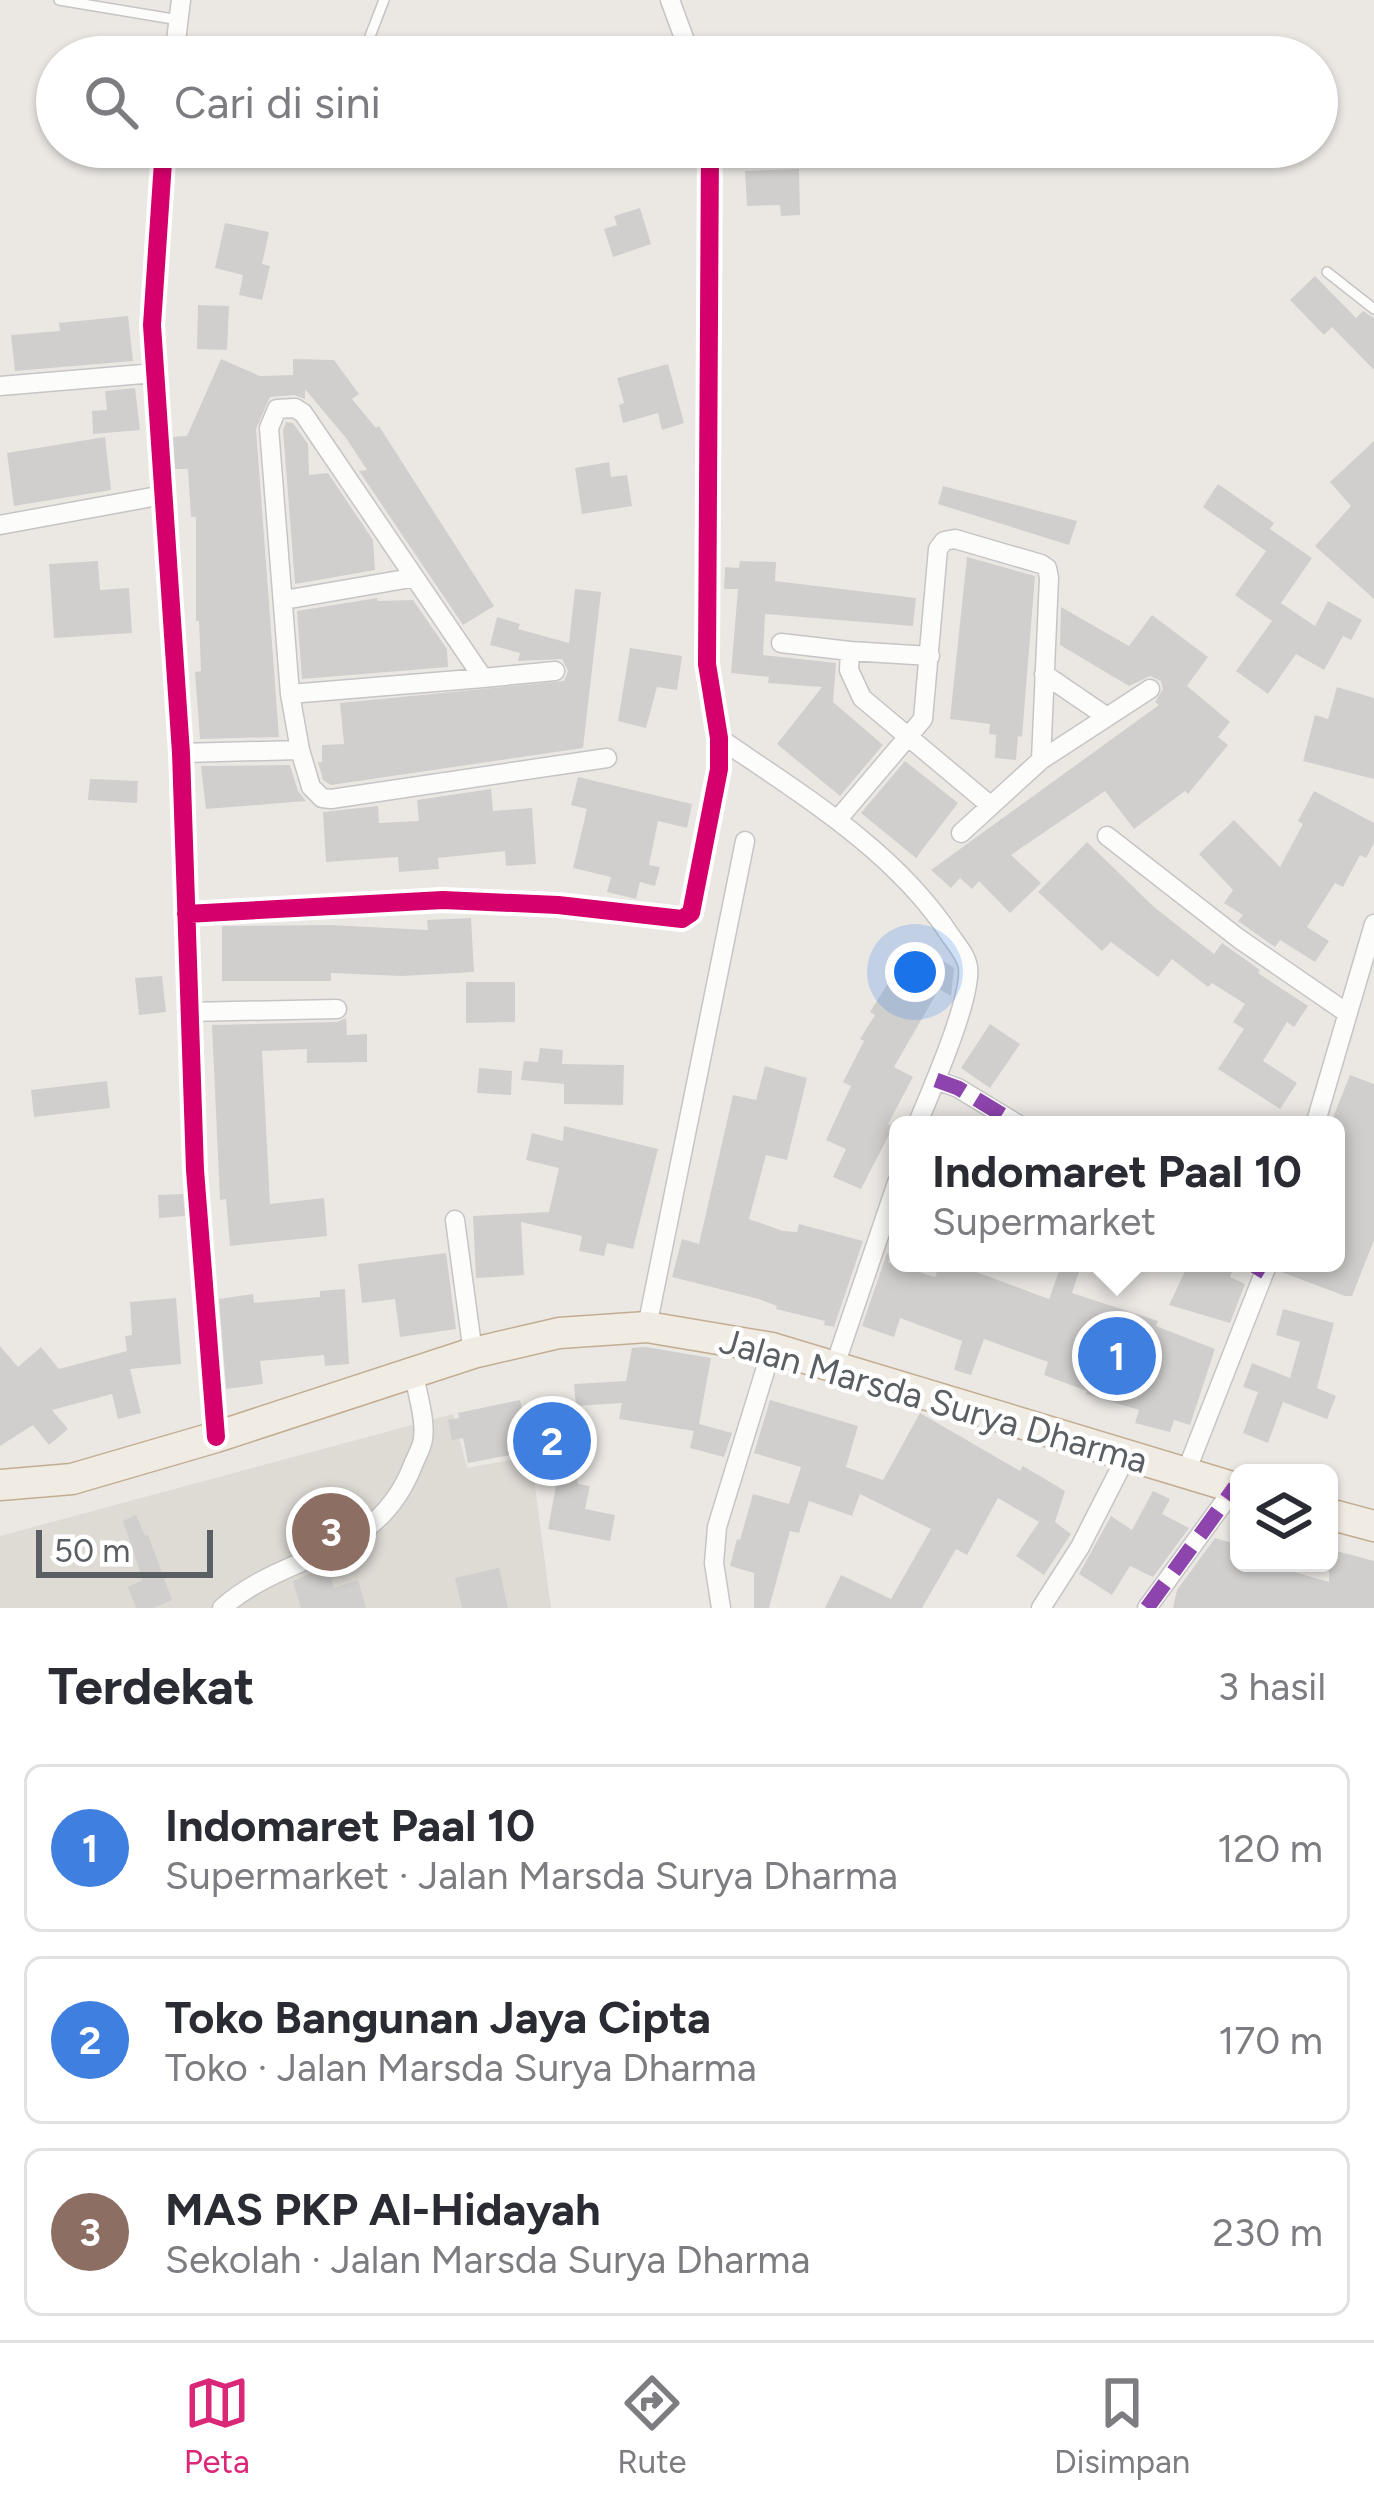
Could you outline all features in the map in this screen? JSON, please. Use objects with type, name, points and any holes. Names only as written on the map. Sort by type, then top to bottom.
[{"type":"highway","name":"Jalan Marsda Surya Dharma","points":[[0,1485],[72,1479],[472,1353],[559,1333],[646,1328],[772,1348],[1230,1486]]},
{"type":"highway","points":[[1338,1516],[1374,1526]]},
{"type":"street","points":[[670,0],[683,36]]},
{"type":"street","points":[[163,168],[152,325],[181,754],[187,1012],[216,1437]]},
{"type":"street","points":[[186,914],[443,900],[558,905],[682,919],[691,913],[716,797],[719,738],[707,664],[710,168]]},
{"type":"street","points":[[0,386],[155,373]]},
{"type":"street","points":[[482,679],[303,413],[286,406],[277,409],[269,428],[290,694],[311,787],[322,798],[331,799],[607,758]]},
{"type":"street","points":[[0,525],[163,495]]},
{"type":"street","points":[[838,819],[925,712],[938,549],[944,541],[955,539],[1047,568],[1041,760]]},
{"type":"street","points":[[284,600],[411,578]]},
{"type":"street","points":[[781,644],[930,656]]},
{"type":"street","points":[[850,650],[849,670],[862,698],[991,806]]},
{"type":"street","points":[[290,694],[555,671]]},
{"type":"street","points":[[1044,674],[1107,717]]},
{"type":"street","points":[[961,833],[1041,760],[1150,689]]},
{"type":"street","points":[[719,738],[838,819],[933,908],[966,959],[968,982],[920,1116]]},
{"type":"street","points":[[181,754],[300,750]]},
{"type":"street","points":[[1107,836],[1238,938],[1347,1013]]},
{"type":"street","points":[[646,1328],[745,842]]},
{"type":"street","points":[[1318,1116],[1374,924]]},
{"type":"street","points":[[187,1012],[337,1009]]},
{"type":"street","points":[[936,1080],[1004,1116]]},
{"type":"street","points":[[834,1368],[889,1206]]},
{"type":"street","points":[[455,1220],[472,1353]]},
{"type":"street","points":[[1186,1472],[1259,1272]]},
{"type":"street","points":[[721,1608],[714,1563],[717,1527],[772,1348]]},
{"type":"street","points":[[222,1608],[240,1592],[282,1569],[370,1530],[389,1510],[406,1483],[424,1437],[414,1374]]},
{"type":"street","points":[[1041,1608],[1080,1547],[1128,1453]]},
{"type":"street","points":[[1147,1608],[1230,1497]]},
{"type":"lane","points":[[58,0],[180,10]]},
{"type":"lane","points":[[370,36],[384,0]]},
{"type":"lane","points":[[1327,272],[1374,309]]},
{"type":"shaded area","points":[[453,1414],[467,1468],[531,1456],[551,1608],[0,1608],[0,1536]]},
{"type":"building","points":[[799,169],[800,215],[781,216],[780,205],[747,206],[745,171]]},
{"type":"building","points":[[640,208],[651,244],[613,257],[604,229],[617,225],[614,216]]},
{"type":"building","points":[[225,223],[269,232],[262,264],[270,266],[262,300],[239,295],[243,275],[215,268]]},
{"type":"building","points":[[1315,276],[1356,318],[1363,311],[1374,318],[1374,370],[1332,327],[1324,335],[1290,300]]},
{"type":"building","points":[[198,305],[229,306],[227,350],[197,349]]},
{"type":"building","points":[[128,316],[133,361],[15,371],[11,335],[60,331],[59,323]]},
{"type":"building","points":[[221,359],[260,376],[293,375],[293,359],[334,360],[359,394],[352,399],[379,426],[494,606],[463,625],[359,471],[367,470],[346,438],[305,389],[305,399],[270,397],[256,429],[279,737],[200,739],[195,672],[201,671],[196,517],[191,517],[188,469],[175,469],[173,437],[187,436]]},
{"type":"building","points":[[668,364],[684,423],[662,430],[658,413],[623,423],[619,405],[624,403],[617,378]]},
{"type":"building","points":[[135,388],[140,430],[93,434],[92,411],[107,410],[105,391]]},
{"type":"building","points":[[286,422],[293,423],[308,444],[309,475],[328,473],[373,540],[375,570],[295,584]]},
{"type":"building","points":[[105,437],[111,490],[14,506],[7,453]]},
{"type":"building","points":[[1374,441],[1374,599],[1315,546],[1351,506],[1330,482]]},
{"type":"building","points":[[609,462],[611,477],[627,475],[632,506],[582,514],[575,468]]},
{"type":"building","points":[[1218,484],[1274,523],[1270,529],[1312,558],[1281,603],[1315,626],[1328,601],[1362,620],[1351,640],[1343,636],[1324,670],[1296,654],[1268,694],[1236,671],[1272,621],[1235,595],[1266,551],[1203,507]]},
{"type":"building","points":[[943,486],[1077,521],[1069,545],[938,504]]},
{"type":"building","points":[[967,557],[1035,576],[1022,737],[1018,736],[1016,760],[995,758],[996,735],[989,734],[990,724],[950,719]]},
{"type":"building","points":[[98,561],[100,590],[129,588],[132,633],[54,638],[49,564]]},
{"type":"building","points":[[740,561],[776,562],[775,581],[916,598],[913,626],[765,614],[763,655],[836,663],[833,702],[883,745],[840,796],[777,744],[822,687],[768,683],[769,677],[731,673],[738,589],[724,589],[725,567],[739,568]]},
{"type":"building","points":[[575,589],[601,592],[583,748],[331,785],[323,780],[318,762],[322,762],[322,745],[344,744],[340,703],[564,681],[568,671],[562,659],[518,661],[520,653],[490,645],[497,617],[520,624],[518,629],[569,643]]},
{"type":"building","points":[[377,598],[413,600],[447,649],[448,667],[302,679],[297,611]]},
{"type":"building","points":[[1061,607],[1129,646],[1152,615],[1208,657],[1187,686],[1230,722],[1218,737],[1228,745],[1188,794],[1185,791],[1134,829],[1105,791],[1011,855],[1041,883],[1010,913],[979,881],[972,889],[960,878],[951,888],[931,870],[1159,705],[1155,702],[1163,689],[1161,681],[1150,676],[1129,686],[1060,645]]},
{"type":"building","points":[[630,648],[682,656],[677,690],[657,687],[646,728],[618,721]]},
{"type":"building","points":[[1337,687],[1374,698],[1374,779],[1303,761],[1315,715],[1328,719]]},
{"type":"building","points":[[905,761],[958,803],[916,858],[861,813]]},
{"type":"building","points":[[290,765],[306,801],[206,809],[201,766]]},
{"type":"building","points":[[578,777],[692,804],[687,828],[658,821],[649,865],[660,867],[655,886],[640,882],[636,899],[607,892],[611,877],[573,868],[587,809],[571,805]]},
{"type":"building","points":[[90,779],[138,781],[137,803],[88,800]]},
{"type":"building","points":[[491,789],[493,811],[532,808],[536,864],[506,866],[505,851],[438,858],[439,869],[399,872],[398,857],[326,862],[323,812],[378,806],[379,823],[419,821],[417,800]]},
{"type":"building","points":[[1314,791],[1374,823],[1374,843],[1366,858],[1360,855],[1343,887],[1335,883],[1307,927],[1329,941],[1315,962],[1280,940],[1275,947],[1238,921],[1243,915],[1224,903],[1233,890],[1199,854],[1234,820],[1280,867]]},
{"type":"building","points":[[1087,842],[1154,907],[1214,954],[1222,943],[1308,1006],[1294,1027],[1287,1022],[1263,1061],[1297,1083],[1280,1109],[1218,1069],[1244,1029],[1233,1022],[1245,1004],[1212,983],[1208,987],[1172,959],[1158,977],[1111,942],[1102,951],[1038,892]]},
{"type":"building","points":[[471,918],[474,972],[331,973],[331,981],[222,981],[222,926],[428,930],[427,920]]},
{"type":"building","points":[[914,942],[954,968],[951,996],[939,989],[894,1067],[913,1077],[889,1116],[889,1135],[861,1189],[833,1177],[846,1149],[826,1140],[851,1086],[843,1082],[875,1015],[870,1012]]},
{"type":"building","points":[[162,976],[166,1012],[139,1015],[135,978]]},
{"type":"building","points":[[466,982],[515,982],[515,1022],[466,1023]]},
{"type":"building","points":[[346,1018],[347,1035],[367,1034],[367,1062],[307,1063],[307,1049],[262,1051],[270,1204],[324,1198],[327,1236],[230,1246],[226,1199],[220,1200],[212,1025]]},
{"type":"building","points":[[990,1024],[1020,1044],[990,1088],[961,1068]]},
{"type":"building","points":[[540,1048],[563,1050],[562,1064],[624,1065],[623,1105],[564,1104],[564,1084],[521,1080],[524,1061],[538,1062]]},
{"type":"building","points":[[765,1066],[807,1078],[787,1160],[766,1155],[749,1219],[783,1231],[797,1232],[799,1224],[863,1241],[834,1327],[759,1299],[672,1277],[682,1239],[699,1244],[733,1095],[756,1100]]},
{"type":"building","points":[[479,1068],[512,1071],[511,1095],[477,1093]]},
{"type":"building","points":[[1350,1075],[1374,1084],[1374,1240],[1352,1296],[1282,1272],[1345,1272],[1345,1116],[1334,1116]]},
{"type":"building","points":[[107,1081],[110,1108],[34,1117],[31,1090]]},
{"type":"building","points":[[564,1126],[658,1149],[633,1249],[607,1243],[604,1256],[579,1251],[582,1236],[521,1222],[524,1275],[476,1278],[473,1216],[549,1212],[559,1168],[526,1160],[532,1133],[563,1141]]},
{"type":"building","points":[[183,1194],[185,1216],[159,1218],[158,1195]]},
{"type":"building","points":[[446,1253],[456,1329],[400,1337],[395,1299],[362,1303],[358,1264]]},
{"type":"building","points":[[887,1253],[889,1272],[935,1277],[937,1272],[976,1272],[1049,1299],[1059,1272],[1079,1272],[1072,1293],[1158,1321],[1156,1326],[1215,1349],[1190,1425],[1174,1420],[1170,1432],[1135,1423],[1139,1410],[1044,1375],[1048,1362],[984,1339],[971,1375],[954,1370],[962,1341],[900,1318],[894,1337],[862,1326]]},
{"type":"building","points":[[1185,1272],[1232,1272],[1230,1277],[1245,1284],[1230,1323],[1169,1305]]},
{"type":"building","points":[[345,1289],[349,1364],[325,1366],[324,1355],[260,1361],[263,1384],[226,1389],[219,1299],[253,1294],[254,1303],[320,1297],[320,1291]]},
{"type":"building","points":[[176,1298],[181,1364],[130,1369],[141,1413],[118,1419],[112,1394],[52,1410],[68,1429],[49,1445],[33,1425],[0,1446],[0,1346],[18,1367],[41,1347],[59,1369],[127,1351],[125,1336],[132,1335],[130,1302]]},
{"type":"building","points":[[1283,1309],[1334,1323],[1317,1388],[1336,1396],[1327,1419],[1283,1402],[1268,1443],[1243,1433],[1258,1392],[1243,1387],[1252,1363],[1290,1378],[1300,1342],[1276,1335]]},
{"type":"building","points":[[632,1348],[711,1358],[699,1424],[732,1433],[724,1457],[690,1448],[694,1431],[619,1419],[622,1403],[576,1406],[574,1384],[626,1381]]},
{"type":"building","points":[[520,1400],[523,1413],[562,1404],[578,1484],[590,1486],[585,1509],[615,1515],[610,1541],[548,1529],[558,1475],[542,1478],[536,1450],[468,1463],[463,1438],[452,1440],[448,1420],[459,1418],[458,1413]]},
{"type":"building","points":[[770,1400],[858,1426],[846,1467],[883,1480],[920,1413],[1020,1471],[1023,1466],[1065,1491],[1055,1522],[1071,1534],[1044,1575],[1016,1556],[1039,1522],[998,1498],[967,1555],[956,1549],[922,1608],[825,1608],[841,1575],[891,1599],[931,1529],[860,1494],[852,1516],[809,1501],[799,1533],[790,1531],[769,1608],[754,1608],[754,1573],[730,1566],[737,1539],[753,1494],[789,1504],[801,1467],[754,1453]]},
{"type":"building","points":[[1153,1491],[1170,1499],[1162,1514],[1189,1528],[1153,1577],[1130,1566],[1112,1595],[1079,1574],[1111,1516],[1132,1530]]},
{"type":"building","points":[[136,1515],[172,1600],[154,1608],[136,1608],[128,1587],[143,1580],[123,1521]]},
{"type":"building","points":[[1215,1538],[1230,1542],[1230,1572],[1294,1572],[1329,1582],[1329,1572],[1338,1572],[1338,1551],[1374,1561],[1374,1608],[1173,1608],[1177,1590]]},
{"type":"building","points":[[327,1566],[334,1588],[358,1580],[366,1608],[301,1608],[293,1581]]},
{"type":"building","points":[[499,1568],[508,1608],[462,1608],[455,1578]]},
{"type":"marked path","points":[[936,1080],[1004,1116]]},
{"type":"marked path","points":[[1147,1608],[1230,1494]]},
{"type":"cycle path","points":[[163,168],[152,325],[181,753],[195,1170],[216,1437]]},
{"type":"cycle path","points":[[186,914],[443,900],[558,905],[682,919],[691,913],[719,769],[707,664],[710,168]]},
{"type":"place","name":"Indomaret Paal 10","points":[[1117,1356]]},
{"type":"place","name":"Toko Bangunan Jaya Cipta","points":[[552,1441]]},
{"type":"place","name":"MAS PKP Al-Hidayah","points":[[331,1532]]}]
